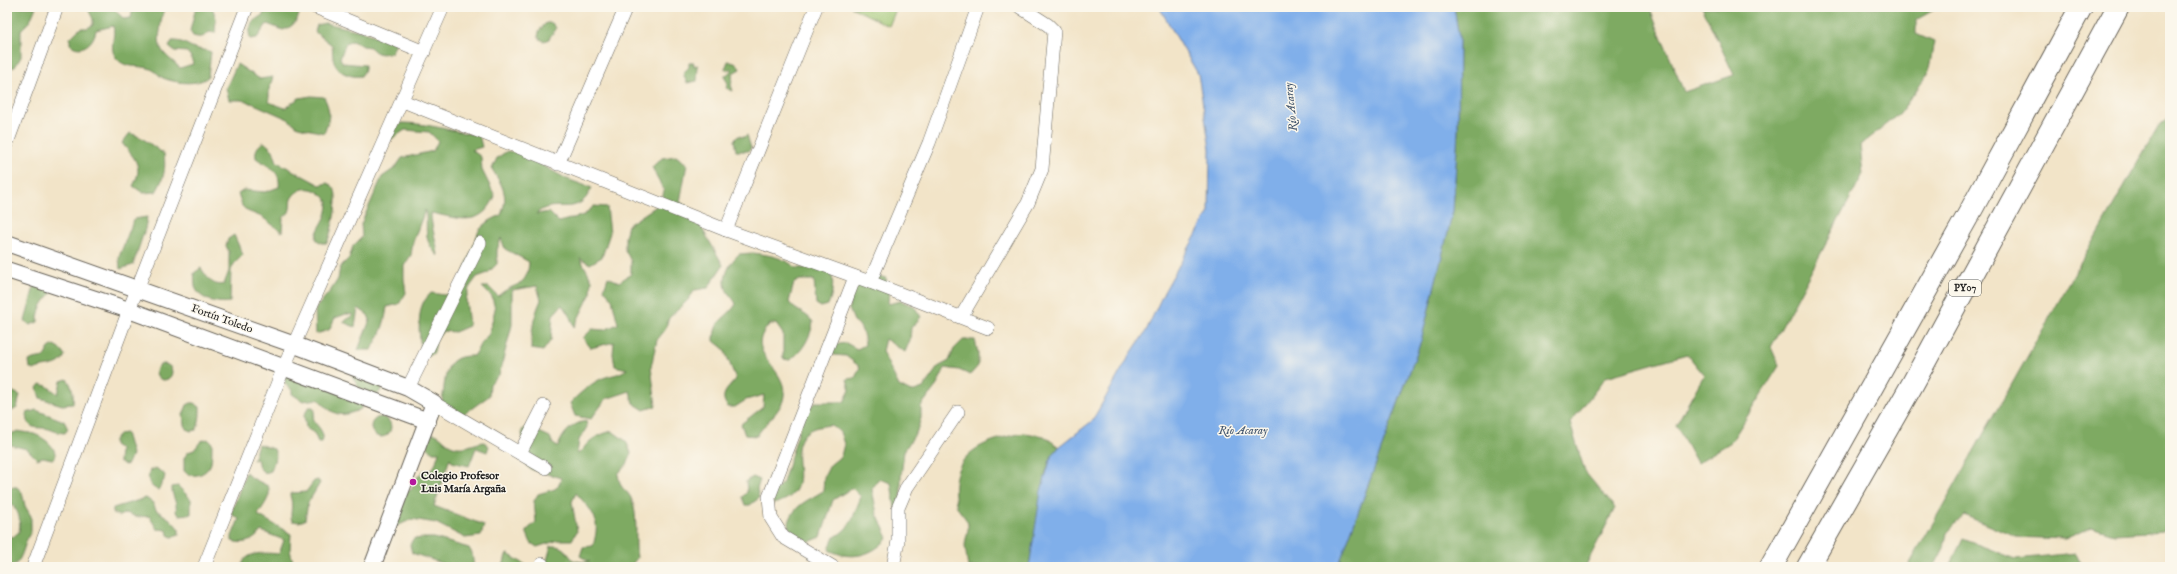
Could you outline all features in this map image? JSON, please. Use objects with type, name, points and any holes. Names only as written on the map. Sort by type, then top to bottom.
[{"type":"highway","name":"PY07","points":[[1771,567],[1970,212],[2081,7]]},
{"type":"highway","name":"PY07","points":[[1808,567],[1912,385],[2118,7]]},
{"type":"street","points":[[7,143],[57,7]]},
{"type":"street","points":[[33,567],[137,288],[247,7]]},
{"type":"street","points":[[315,7],[424,52]]},
{"type":"street","points":[[204,567],[284,367],[403,101],[443,7]]},
{"type":"street","points":[[558,164],[626,7]]},
{"type":"street","points":[[726,230],[816,7]]},
{"type":"street","points":[[870,282],[929,143],[978,7]]},
{"type":"street","points":[[960,317],[1028,203],[1042,169],[1054,31],[1048,25],[1020,7]]},
{"type":"street","points":[[403,101],[726,230],[870,282],[988,328]]},
{"type":"street","points":[[408,388],[480,242]]},
{"type":"street","name":"Fortín Toledo","points":[[7,243],[295,345],[408,388],[434,403]]},
{"type":"street","points":[[7,270],[129,310],[428,421]]},
{"type":"street","points":[[833,567],[783,537],[771,518],[769,497],[855,277]]},
{"type":"street","points":[[372,567],[434,403],[545,468]]},
{"type":"street","points":[[520,453],[544,406]]},
{"type":"street","points":[[893,567],[898,541],[898,508],[907,487],[958,412]]},
{"type":"green space","points":[[7,7],[36,7],[30,21],[21,30],[21,57],[15,67],[7,69]]},
{"type":"green space","points":[[87,7],[112,7],[124,19],[131,18],[133,7],[165,7],[159,38],[161,49],[180,68],[193,64],[191,57],[187,52],[174,51],[169,47],[172,41],[180,42],[211,52],[208,77],[198,82],[186,83],[163,78],[151,69],[122,63],[113,53],[113,26],[96,30],[93,39],[86,46],[78,48],[74,47],[70,44],[70,38],[80,28],[87,28],[93,25],[93,19]]},
{"type":"green space","points":[[196,7],[212,7],[216,18],[215,33],[209,32],[202,37],[193,36],[190,31]]},
{"type":"green space","points":[[261,7],[300,7],[300,11],[296,22],[287,29],[283,30],[267,24],[257,38],[250,39],[249,32],[252,22],[264,14]]},
{"type":"green space","points":[[851,7],[897,7],[889,26]]},
{"type":"green space","points":[[1454,7],[1649,7],[1684,92],[1734,75],[1702,7],[1939,7],[1916,20],[1916,34],[1934,42],[1928,74],[1900,113],[1860,145],[1863,174],[1771,347],[1779,366],[1731,442],[1697,463],[1676,425],[1704,375],[1687,354],[1606,377],[1570,423],[1585,472],[1615,508],[1585,567],[1338,567],[1421,341],[1453,211],[1458,131],[1459,38]]},
{"type":"green space","points":[[325,23],[361,31],[396,43],[392,52],[382,54],[375,52],[370,47],[363,46],[352,41],[346,43],[340,58],[343,63],[365,65],[365,70],[361,76],[347,75],[339,70],[334,62],[332,45],[315,32],[317,25]]},
{"type":"green space","points":[[546,23],[552,23],[556,28],[548,40],[543,41],[538,37],[539,31]]},
{"type":"green space","points":[[728,61],[737,64],[740,69],[733,73],[731,85],[733,91],[726,88],[728,83],[724,77],[731,71],[730,68],[728,70],[725,69]]},
{"type":"green space","points":[[689,63],[694,63],[694,66],[698,65],[697,81],[687,83],[683,73],[689,67]]},
{"type":"green space","points":[[237,64],[260,79],[273,77],[269,89],[269,102],[285,108],[299,98],[311,96],[324,97],[329,115],[324,133],[298,127],[288,119],[254,104],[242,100],[229,100],[226,88]]},
{"type":"green space","points":[[2170,117],[2170,534],[2164,531],[2114,534],[2091,527],[2065,539],[2015,537],[1964,515],[1947,533],[1944,548],[1934,567],[1908,567],[2160,123]]},
{"type":"green space","points":[[402,123],[422,124],[479,135],[482,147],[472,150],[481,157],[482,170],[495,196],[483,213],[476,217],[459,219],[431,213],[438,256],[427,239],[425,210],[413,242],[411,255],[404,266],[406,293],[399,304],[387,307],[382,330],[371,350],[358,350],[370,320],[368,315],[358,308],[355,327],[343,322],[354,315],[346,314],[335,318],[329,330],[316,334],[315,309],[331,290],[338,279],[340,267],[349,258],[353,246],[362,237],[361,224],[382,177],[395,168],[402,158],[433,151],[438,141],[429,132],[405,130],[387,142],[392,130]]},
{"type":"green space","points":[[130,133],[142,138],[164,154],[164,174],[156,192],[143,193],[133,186],[138,173],[138,168],[134,158],[122,143]]},
{"type":"green space","points":[[747,135],[751,148],[749,151],[736,151],[734,140],[738,136],[744,137]]},
{"type":"green space","points":[[264,142],[273,150],[277,162],[320,185],[327,183],[334,188],[336,202],[327,243],[321,243],[316,239],[318,230],[328,209],[328,202],[315,190],[300,190],[291,199],[289,212],[283,218],[282,232],[262,217],[247,211],[242,206],[238,194],[244,190],[265,192],[279,187],[279,181],[276,173],[256,158],[257,148]]},
{"type":"green space","points":[[507,151],[520,153],[567,179],[592,188],[587,197],[577,204],[572,206],[548,207],[536,214],[549,212],[559,222],[584,215],[594,206],[607,207],[610,233],[602,257],[590,264],[580,258],[592,280],[591,293],[574,327],[569,315],[562,305],[553,315],[551,340],[543,351],[531,349],[533,324],[541,300],[537,286],[512,290],[512,325],[499,375],[490,384],[489,396],[464,414],[440,409],[446,372],[450,365],[455,360],[463,357],[474,356],[482,341],[489,334],[495,309],[492,297],[482,287],[489,287],[498,296],[504,291],[523,281],[528,271],[529,262],[505,249],[501,238],[497,250],[497,264],[488,273],[477,277],[469,288],[466,300],[469,326],[455,332],[443,331],[436,340],[434,353],[423,357],[420,345],[419,330],[421,308],[423,303],[431,293],[444,295],[457,292],[479,230],[489,221],[501,215],[505,202],[505,196],[502,186],[492,169],[497,158]]},
{"type":"green space","points":[[676,156],[687,164],[680,202],[691,209],[723,265],[708,288],[695,290],[688,300],[669,318],[665,330],[657,340],[651,367],[656,406],[644,410],[633,403],[630,391],[606,399],[591,419],[575,416],[570,403],[577,396],[599,380],[627,369],[615,366],[613,354],[614,342],[591,348],[583,338],[592,329],[604,330],[618,324],[612,299],[604,289],[608,277],[619,282],[631,274],[631,261],[625,250],[625,237],[628,225],[661,203],[664,191],[652,167],[662,158]]},
{"type":"green space","points":[[147,217],[145,229],[133,265],[120,269],[119,257],[134,219]]},
{"type":"green space","points":[[234,235],[243,255],[234,264],[231,270],[230,302],[214,302],[204,298],[197,291],[194,273],[201,268],[213,283],[220,285],[224,284],[229,271],[229,252],[226,246],[228,239]]},
{"type":"green space","points":[[753,253],[781,259],[796,268],[806,268],[811,264],[831,271],[833,284],[828,305],[821,307],[816,304],[814,280],[800,280],[794,283],[789,302],[794,308],[807,316],[813,322],[805,344],[790,360],[783,359],[783,334],[776,324],[770,324],[762,334],[760,343],[762,352],[779,376],[783,385],[784,396],[783,401],[777,411],[757,436],[745,435],[741,424],[763,407],[764,395],[746,400],[735,407],[728,407],[724,399],[725,392],[736,379],[724,349],[714,341],[718,323],[736,304],[725,286],[727,271],[732,261],[739,254]]},
{"type":"green space","points":[[874,275],[886,278],[889,291],[888,304],[901,301],[914,306],[921,317],[911,328],[910,340],[905,352],[885,339],[882,351],[899,386],[911,392],[923,388],[938,367],[949,361],[954,349],[963,340],[975,340],[978,353],[978,366],[970,375],[959,370],[945,368],[937,385],[921,406],[921,418],[917,431],[904,451],[901,477],[901,510],[895,508],[891,483],[879,479],[872,489],[877,514],[888,538],[868,553],[853,556],[829,550],[833,538],[848,526],[854,516],[861,497],[852,488],[833,500],[821,537],[809,542],[798,536],[788,527],[796,509],[823,491],[824,477],[830,465],[841,456],[844,444],[840,432],[831,425],[821,426],[809,430],[800,441],[798,451],[798,482],[795,491],[787,499],[773,504],[774,491],[783,482],[805,411],[816,402],[844,402],[850,390],[847,379],[855,378],[860,367],[846,356],[834,355],[827,346],[846,343],[857,349],[865,345],[861,328],[854,321],[849,309],[851,284]]},
{"type":"green space","points":[[34,286],[50,287],[51,294],[41,307],[38,322],[30,325],[25,321]]},
{"type":"green space","points":[[54,345],[65,355],[63,359],[51,366],[34,370],[30,368],[29,361],[44,357],[49,348]]},
{"type":"green space","points":[[161,364],[167,364],[172,369],[170,378],[167,380],[161,380],[156,375],[156,369]]},
{"type":"green space","points":[[289,371],[362,402],[361,409],[347,414],[337,414],[328,409],[318,399],[303,401],[292,394],[292,390],[285,384],[285,377]]},
{"type":"green space","points":[[351,374],[384,384],[380,392],[375,396],[358,387]]},
{"type":"green space","points":[[67,379],[73,391],[73,404],[62,405],[40,398],[37,388],[40,384],[47,386],[58,394],[61,381]]},
{"type":"green space","points":[[7,389],[20,395],[17,408],[12,411],[7,409]]},
{"type":"green space","points":[[194,403],[200,407],[200,419],[196,430],[191,431],[186,429],[183,415],[187,405]]},
{"type":"green space","points":[[309,407],[313,407],[315,410],[313,420],[322,433],[322,442],[318,442],[314,433],[306,428],[304,415]]},
{"type":"green space","points":[[36,410],[64,421],[68,429],[65,433],[63,433],[31,426],[27,419],[27,413]]},
{"type":"green space","points":[[377,417],[385,417],[391,423],[391,431],[385,437],[377,437],[371,431],[371,423]]},
{"type":"green space","points":[[586,421],[587,427],[579,440],[577,454],[595,438],[612,431],[626,441],[631,453],[628,463],[618,474],[622,487],[631,498],[635,512],[637,558],[630,567],[545,567],[551,546],[562,548],[574,561],[590,562],[580,556],[583,547],[593,546],[596,522],[587,506],[576,493],[572,502],[577,531],[572,540],[559,540],[537,547],[531,543],[526,531],[536,522],[534,501],[538,494],[555,489],[560,483],[561,478],[530,469],[524,462],[522,430],[528,427],[550,437],[553,444],[558,447],[568,430],[576,424]]},
{"type":"green space","points":[[18,431],[38,435],[52,446],[55,457],[52,459],[43,457],[37,459],[27,449],[10,445],[7,440],[8,435]]},
{"type":"green space","points":[[126,433],[132,454],[128,464],[125,465],[119,462],[120,449],[114,445],[114,440],[119,434]]},
{"type":"green space","points":[[432,433],[438,435],[450,445],[457,447],[465,447],[484,442],[489,446],[487,452],[476,448],[469,466],[452,462],[450,458],[434,506],[484,525],[481,536],[465,538],[436,523],[412,519],[391,529],[405,493],[412,489],[413,482],[423,471],[429,471],[435,465],[439,452],[433,452],[427,447],[427,440]]},
{"type":"green space","points":[[1025,433],[1044,436],[1059,447],[1051,457],[1046,472],[1029,567],[968,567],[965,546],[968,524],[958,509],[956,503],[955,486],[957,472],[963,461],[972,452],[983,445],[1010,436]]},
{"type":"green space","points":[[208,439],[212,443],[211,463],[209,467],[203,473],[195,475],[187,474],[184,471],[184,458],[188,452],[194,450],[201,441]]},
{"type":"green space","points":[[258,444],[274,449],[276,455],[271,471],[265,473],[259,468],[257,459],[253,460]]},
{"type":"green space","points":[[156,468],[165,475],[164,480],[158,490],[149,482],[150,470]]},
{"type":"green space","points":[[246,472],[250,477],[268,486],[268,497],[258,515],[291,534],[290,550],[293,562],[302,567],[271,567],[263,565],[256,567],[242,567],[247,558],[251,555],[263,553],[279,554],[284,540],[261,531],[252,540],[241,543],[232,541],[232,536],[239,519],[231,514]]},
{"type":"green space","points":[[753,477],[760,480],[757,489],[759,498],[750,505],[745,505],[742,497],[747,492],[746,481]]},
{"type":"green space","points":[[318,480],[320,483],[308,503],[305,520],[299,522],[292,521],[292,503],[290,496],[292,493],[306,492],[314,481]]},
{"type":"green space","points":[[178,486],[191,499],[191,514],[179,515],[176,512],[172,487]]},
{"type":"green space","points":[[17,487],[22,492],[25,506],[31,516],[31,532],[17,563],[13,566],[7,567],[7,536],[13,537],[19,532],[20,527],[17,511],[7,502],[7,489]]},
{"type":"green space","points":[[146,498],[153,503],[156,510],[170,519],[179,529],[179,534],[172,537],[168,535],[167,530],[157,529],[149,516],[137,517],[126,513],[119,516],[113,513],[113,508]]},
{"type":"green space","points":[[434,538],[469,548],[472,553],[474,567],[444,567],[444,564],[412,553],[410,545],[413,539]]},
{"type":"green space","points":[[1963,539],[2016,559],[2076,553],[2083,567],[1949,567]]},
{"type":"green space","points":[[508,554],[527,567],[503,567],[506,555]]},
{"type":"water","name":"Río Acaray","points":[[1159,7],[1454,7],[1459,38],[1458,131],[1453,211],[1421,341],[1338,567],[1029,567],[1041,491],[1051,457],[1059,447],[1092,421],[1130,355],[1146,331],[1164,292],[1209,212],[1210,149],[1198,74]]},
{"type":"place","name":"Colegio Profesor Luis María Argaña","points":[[413,482]]}]
